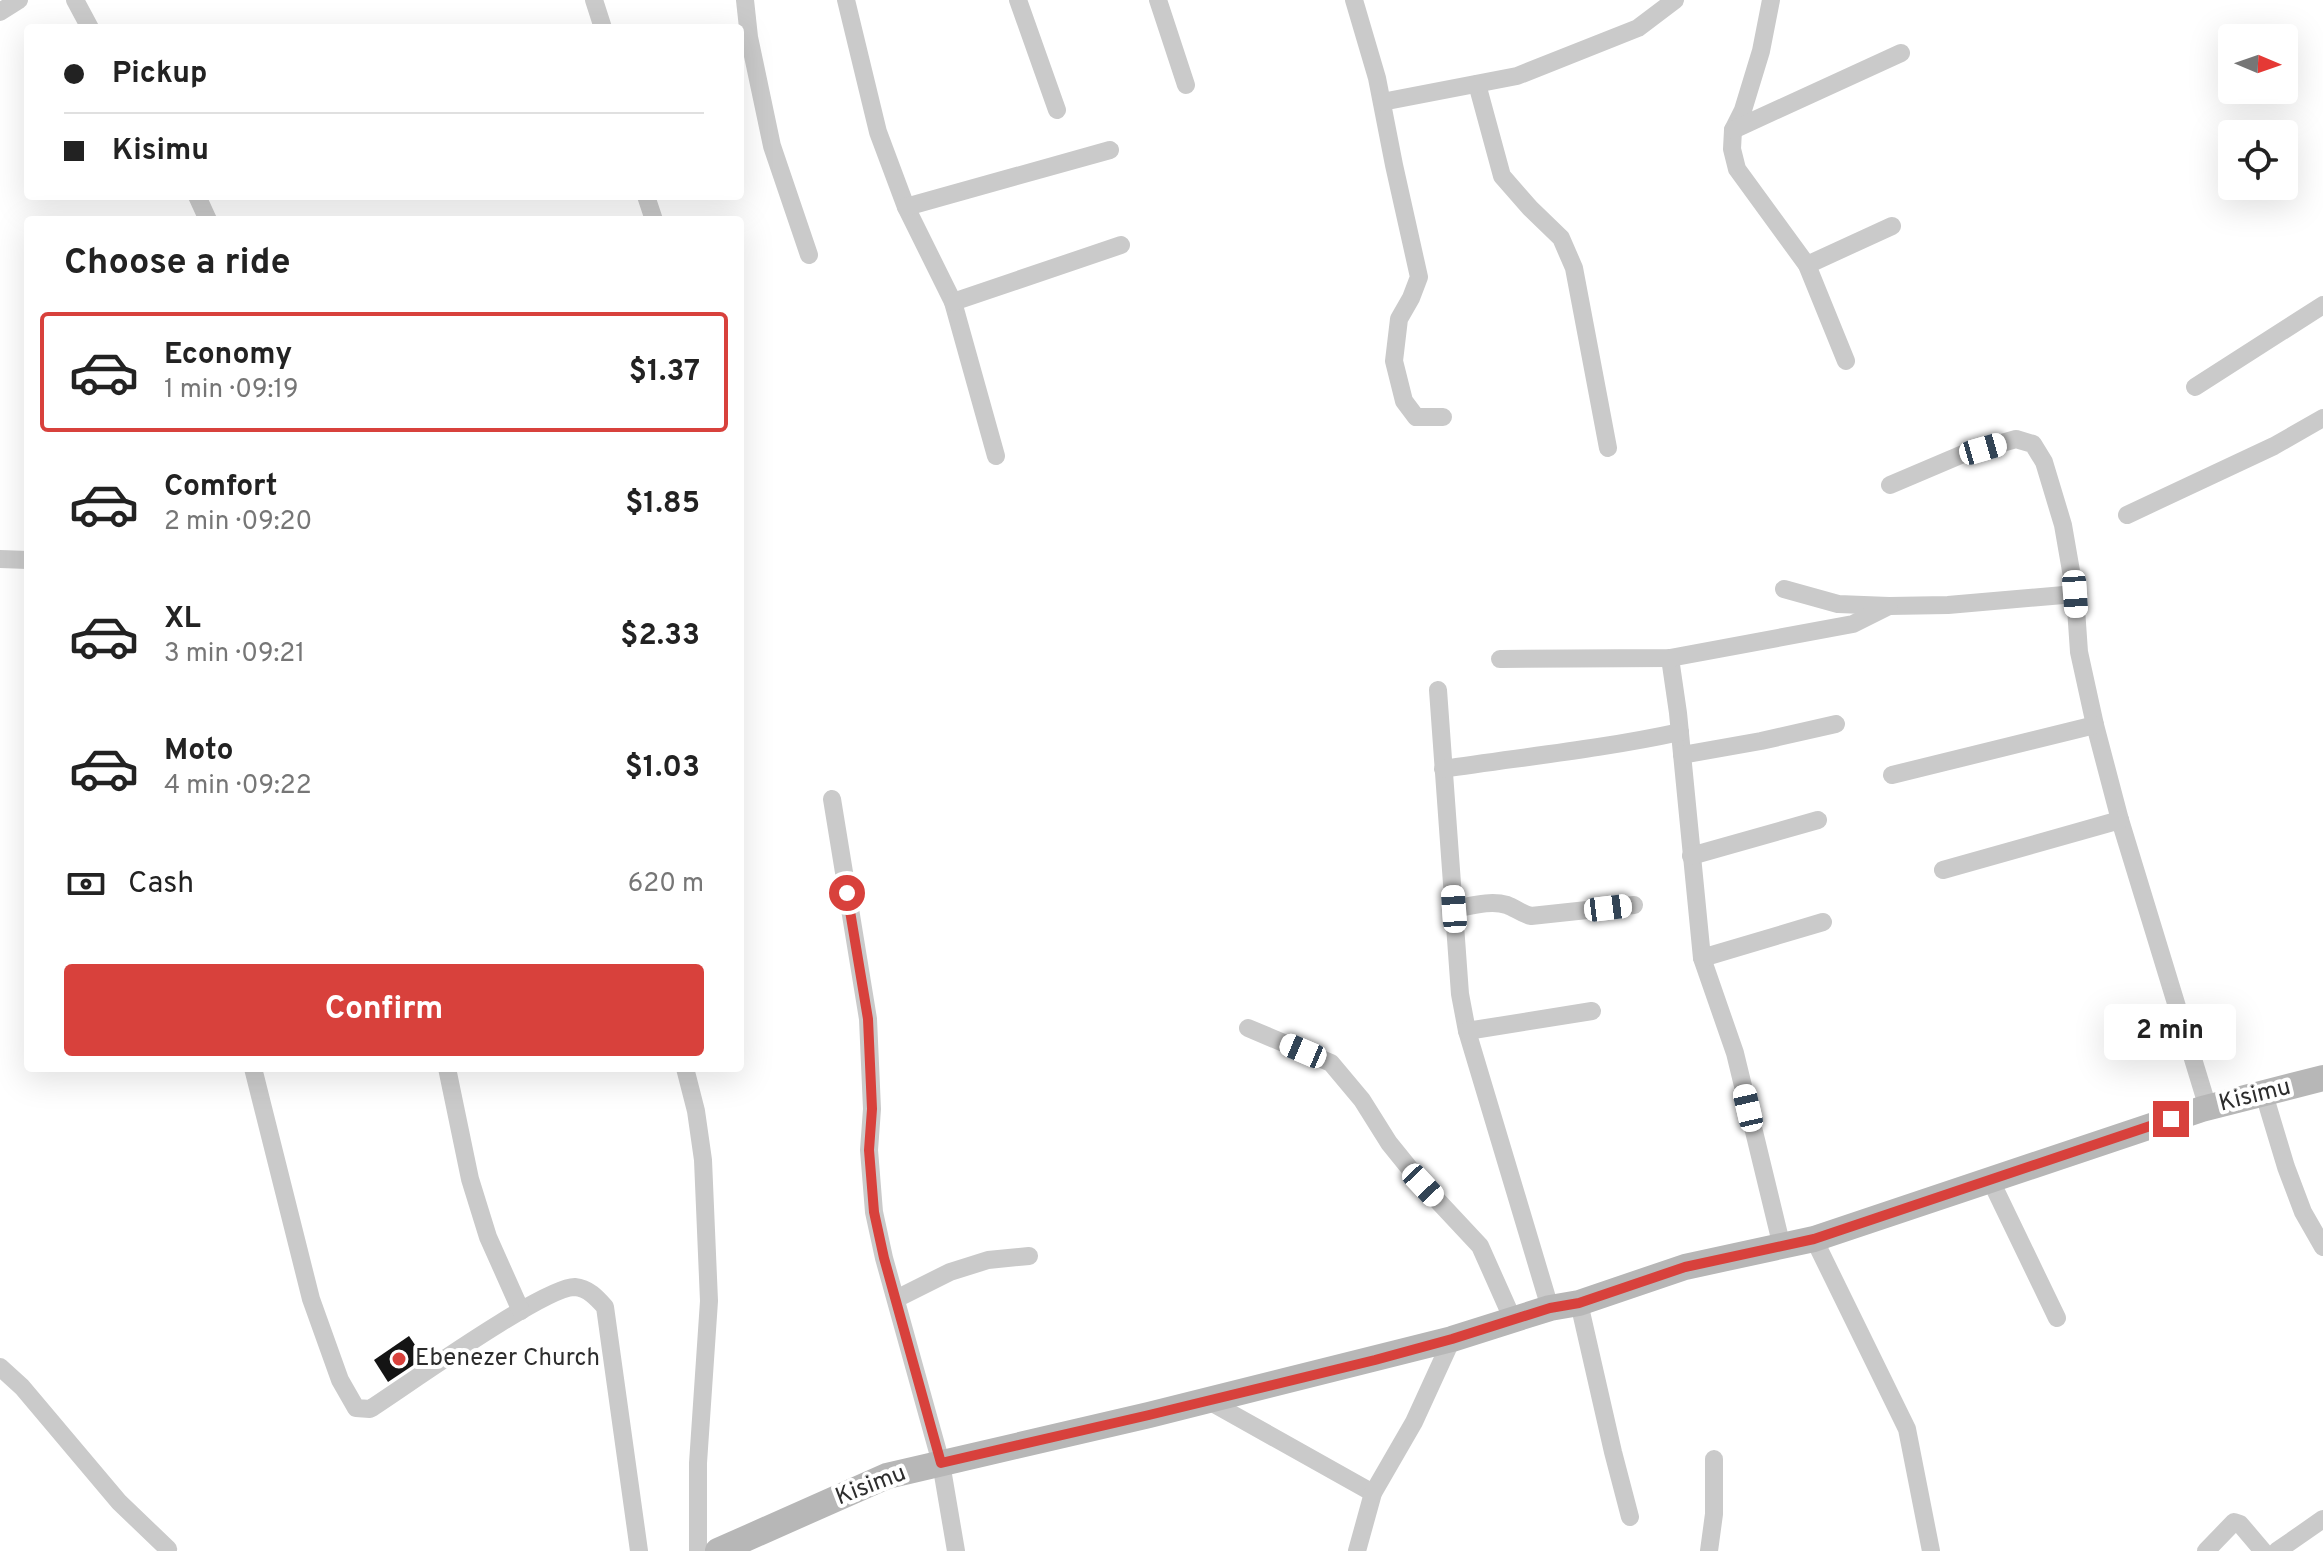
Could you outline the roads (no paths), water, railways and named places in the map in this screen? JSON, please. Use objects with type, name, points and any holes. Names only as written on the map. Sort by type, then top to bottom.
[{"type":"street","points":[[0,12],[19,0]]},
{"type":"street","points":[[75,0],[88,24]]},
{"type":"street","points":[[594,0],[602,24]]},
{"type":"street","points":[[745,0],[745,38],[772,146],[809,255]]},
{"type":"street","points":[[846,0],[878,132],[906,207],[953,302],[996,456]]},
{"type":"street","points":[[1018,0],[1057,110]]},
{"type":"street","points":[[1158,0],[1186,85]]},
{"type":"street","points":[[1354,0],[1371,52],[1419,277],[1399,319],[1394,361],[1404,401],[1416,417],[1443,417]]},
{"type":"street","points":[[1382,102],[1517,76],[1638,28],[1675,0]]},
{"type":"street","points":[[1771,0],[1761,51],[1743,110],[1733,130],[1732,149],[1737,169],[1807,265],[1846,361]]},
{"type":"street","points":[[1733,130],[1901,53]]},
{"type":"street","points":[[1477,84],[1502,176],[1561,238],[1574,268],[1608,448]]},
{"type":"street","points":[[906,207],[1110,150]]},
{"type":"street","points":[[1807,265],[1892,226]]},
{"type":"street","points":[[953,302],[1121,245]]},
{"type":"street","points":[[2195,387],[2323,305]]},
{"type":"street","points":[[2127,515],[2274,446],[2323,418]]},
{"type":"street","points":[[1890,485],[1963,454],[2016,439],[2033,444],[2044,462],[2063,525],[2075,594],[2079,652],[2095,725],[2120,820],[2208,1108]]},
{"type":"street","points":[[0,559],[24,560]]},
{"type":"street","points":[[1784,589],[1838,604],[1889,606],[1948,605],[2075,594]]},
{"type":"street","points":[[1500,659],[1670,658],[1853,624],[1889,606]]},
{"type":"street","points":[[1670,658],[1702,958],[1735,1053],[1782,1247]]},
{"type":"street","points":[[1438,690],[1460,994],[1467,1031],[1550,1308]]},
{"type":"street","points":[[1682,755],[1836,724]]},
{"type":"street","points":[[1892,775],[2095,725]]},
{"type":"street","points":[[1443,769],[1631,743],[1680,732]]},
{"type":"street","points":[[832,799],[868,1019],[872,1109],[869,1150],[874,1212],[941,1463],[956,1551]]},
{"type":"street","points":[[1691,856],[1818,820]]},
{"type":"street","points":[[1943,870],[2120,820]]},
{"type":"street","points":[[1454,909],[1493,903],[1510,906],[1519,913],[1531,916],[1634,905]]},
{"type":"street","points":[[1702,958],[1823,922]]},
{"type":"street","points":[[1467,1031],[1592,1011]]},
{"type":"street","points":[[1248,1028],[1331,1063],[1362,1100],[1389,1143],[1423,1185],[1480,1246],[1513,1320]]},
{"type":"street","points":[[254,1072],[311,1299],[340,1380],[356,1408],[364,1411],[370,1409],[521,1311],[575,1287],[593,1294],[605,1307],[639,1551]]},
{"type":"street","points":[[448,1072],[470,1179],[488,1237],[521,1311]]},
{"type":"street","points":[[686,1072],[696,1111],[703,1160],[709,1301],[698,1463],[698,1551]]},
{"type":"street","name":"Kisimu","points":[[718,1551],[887,1476],[1149,1415],[1452,1339],[1550,1308],[1579,1303],[1685,1267],[1814,1239],[2208,1108],[2323,1078]]},
{"type":"street","points":[[2264,1094],[2303,1212],[2323,1247]]},
{"type":"street","points":[[1991,1181],[2057,1318]]},
{"type":"street","points":[[1814,1239],[1907,1429],[1931,1551]]},
{"type":"street","points":[[896,1299],[950,1272],[988,1260],[1029,1256]]},
{"type":"street","points":[[1579,1303],[1630,1517]]},
{"type":"street","points":[[1357,1551],[1373,1493],[1414,1422],[1452,1339]]},
{"type":"street","points":[[0,1367],[22,1387],[119,1502],[169,1550]]},
{"type":"street","points":[[1207,1400],[1373,1493]]},
{"type":"street","points":[[1709,1551],[1714,1514],[1714,1459]]},
{"type":"street","points":[[2277,1551],[2323,1519]]},
{"type":"street","points":[[2206,1551],[2234,1522],[2240,1524],[2263,1551]]},
{"type":"place","name":"Ebenezer Church","points":[[399,1359]]}]
